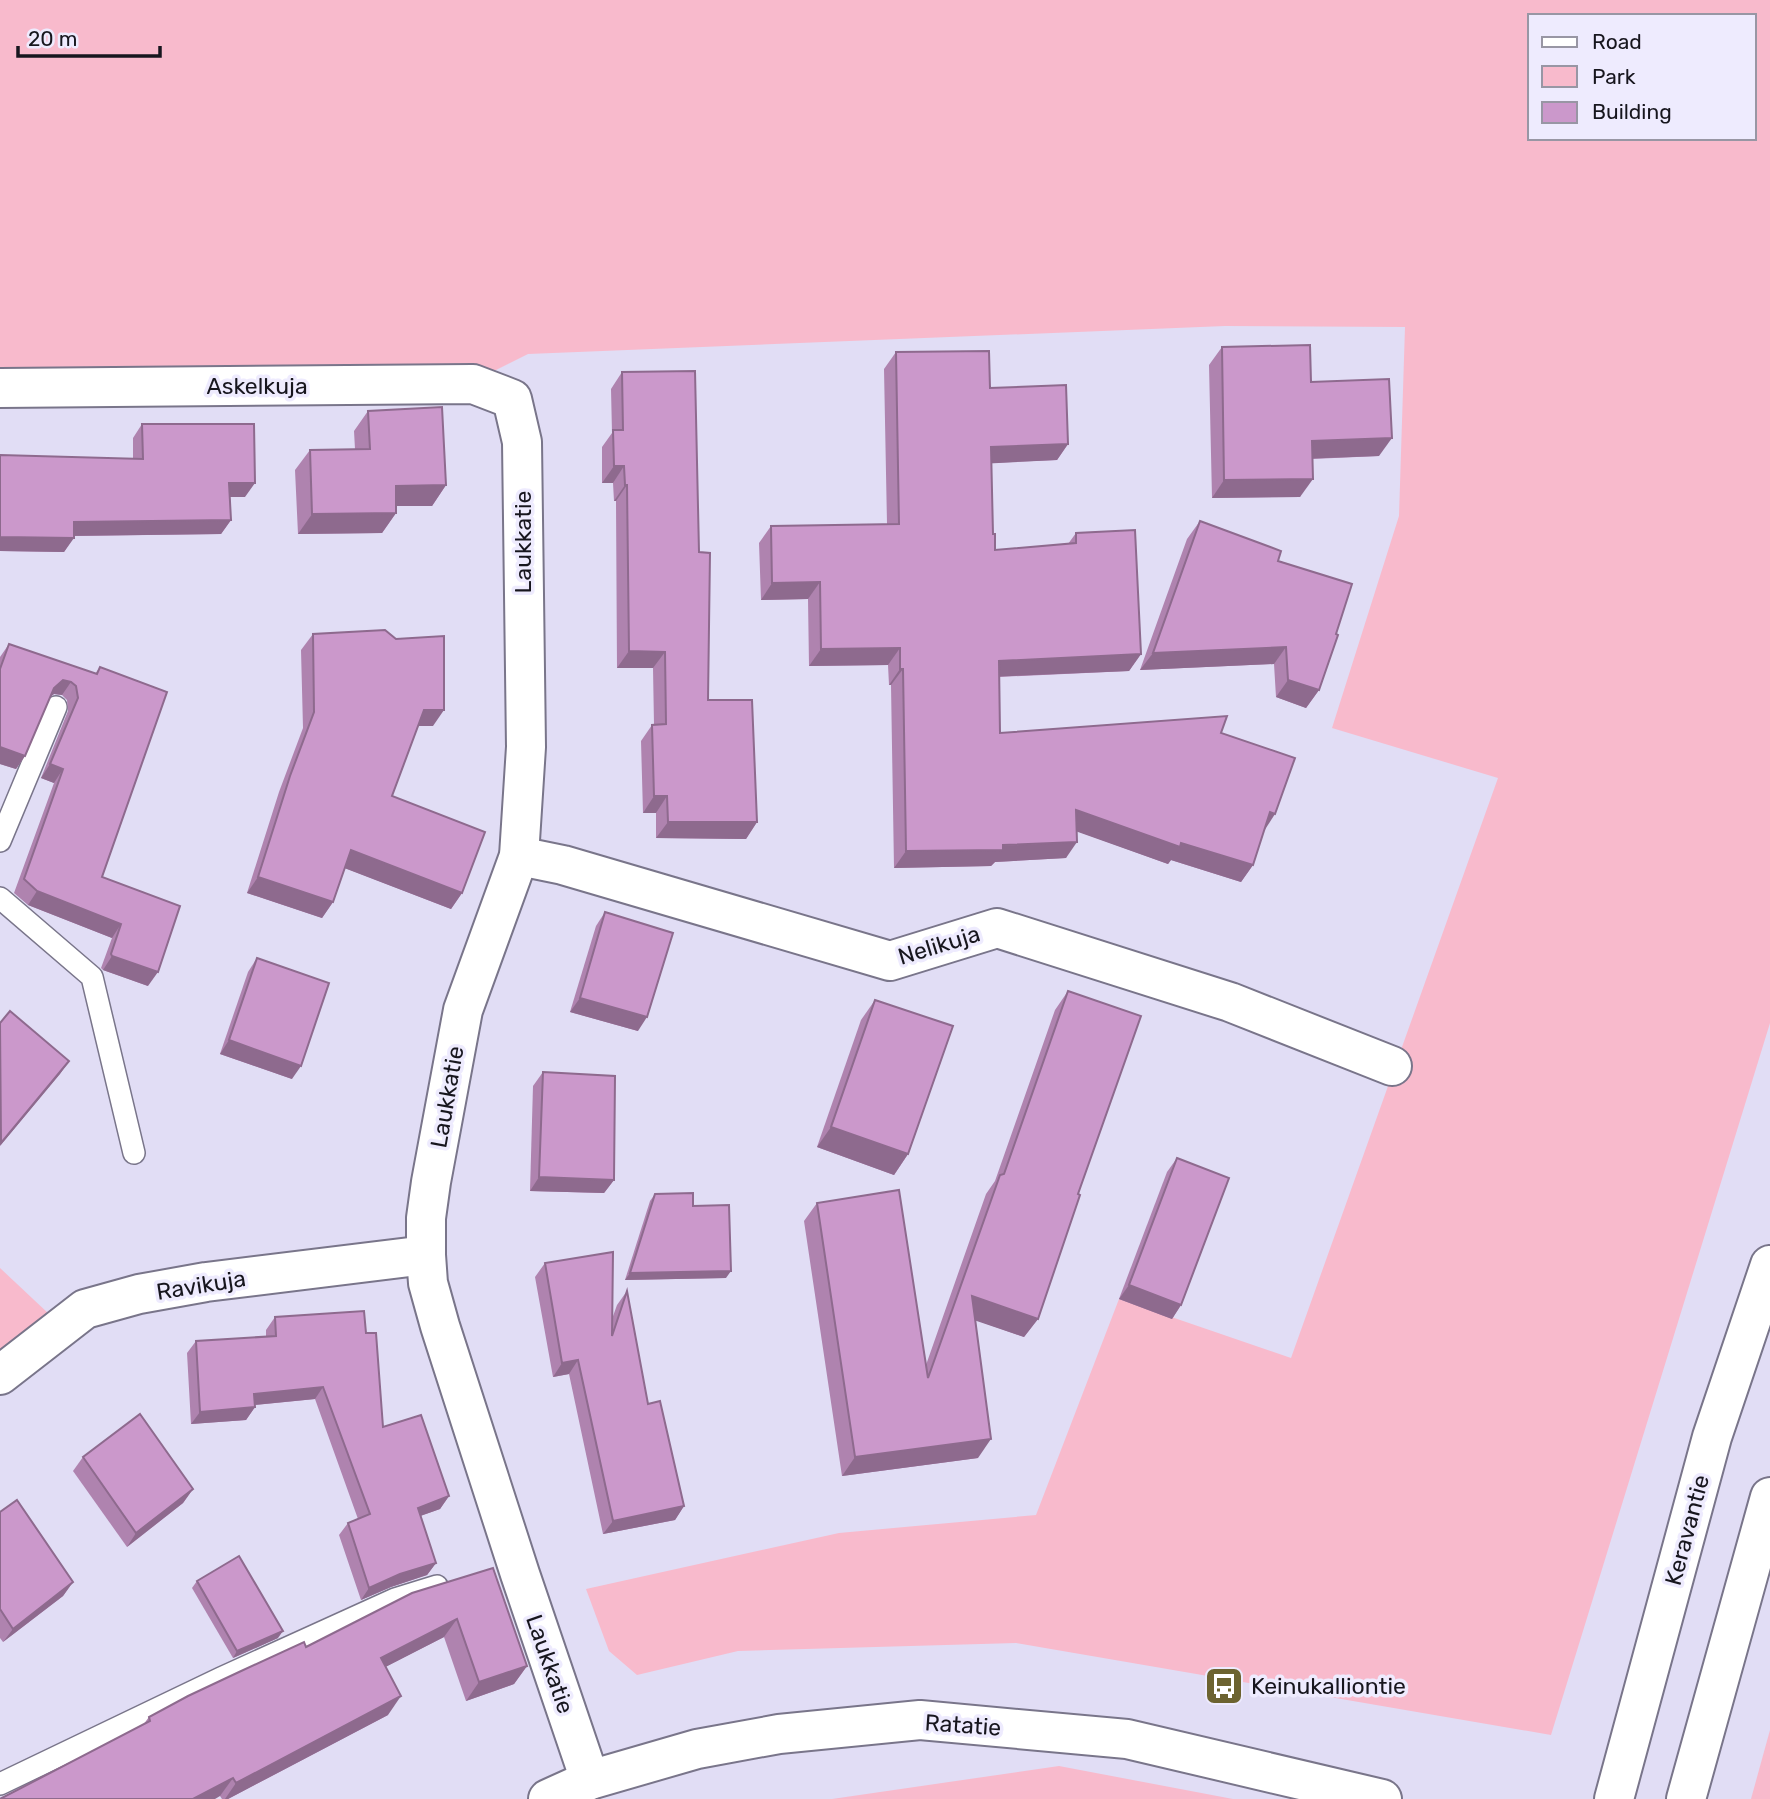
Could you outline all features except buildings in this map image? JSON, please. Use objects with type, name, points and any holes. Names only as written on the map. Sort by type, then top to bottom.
[{"type":"street","name":"Askelkuja","points":[[0,388],[473,384],[512,399]]},
{"type":"street","name":"Laukkatie","points":[[512,399],[522,442],[526,747],[519,856],[463,1010],[431,1182],[426,1217],[426,1255],[428,1283],[504,1565],[591,1790]]},
{"type":"street","name":"Nelikuja","points":[[519,856],[563,865],[890,961],[996,928],[1230,1002],[1392,1066]]},
{"type":"street","name":"Ravikuja","points":[[0,1375],[85,1309],[139,1294],[206,1282],[426,1255]]},
{"type":"street","name":"Keravantie","points":[[1614,1799],[1712,1437],[1770,1265]]},
{"type":"street","points":[[1686,1799],[1770,1497]]},
{"type":"street","name":"Ratatie","points":[[548,1799],[591,1790],[696,1749],[756,1738],[919,1720],[1127,1739],[1382,1799]]},
{"type":"lane","points":[[0,841],[56,707]]},
{"type":"lane","points":[[0,898],[92,977],[134,1153]]},
{"type":"lane","points":[[0,1784],[196,1689],[395,1599],[455,1580]]},
{"type":"green space","points":[[0,0],[1770,0],[1770,1023],[1551,1735],[1016,1643],[738,1651],[637,1675],[609,1651],[586,1589],[839,1533],[1036,1515],[1119,1299],[1291,1358],[1498,778],[1332,728],[1399,516],[1405,327],[1225,326],[528,354],[474,381],[0,385]]},
{"type":"green space","points":[[0,1268],[49,1314],[0,1350]]},
{"type":"green space","points":[[1770,1730],[1770,1799],[1751,1799]]},
{"type":"green space","points":[[1059,1766],[1233,1799],[832,1799]]},
{"type":"place","name":"Keinukalliontie","points":[[1224,1686]]}]
